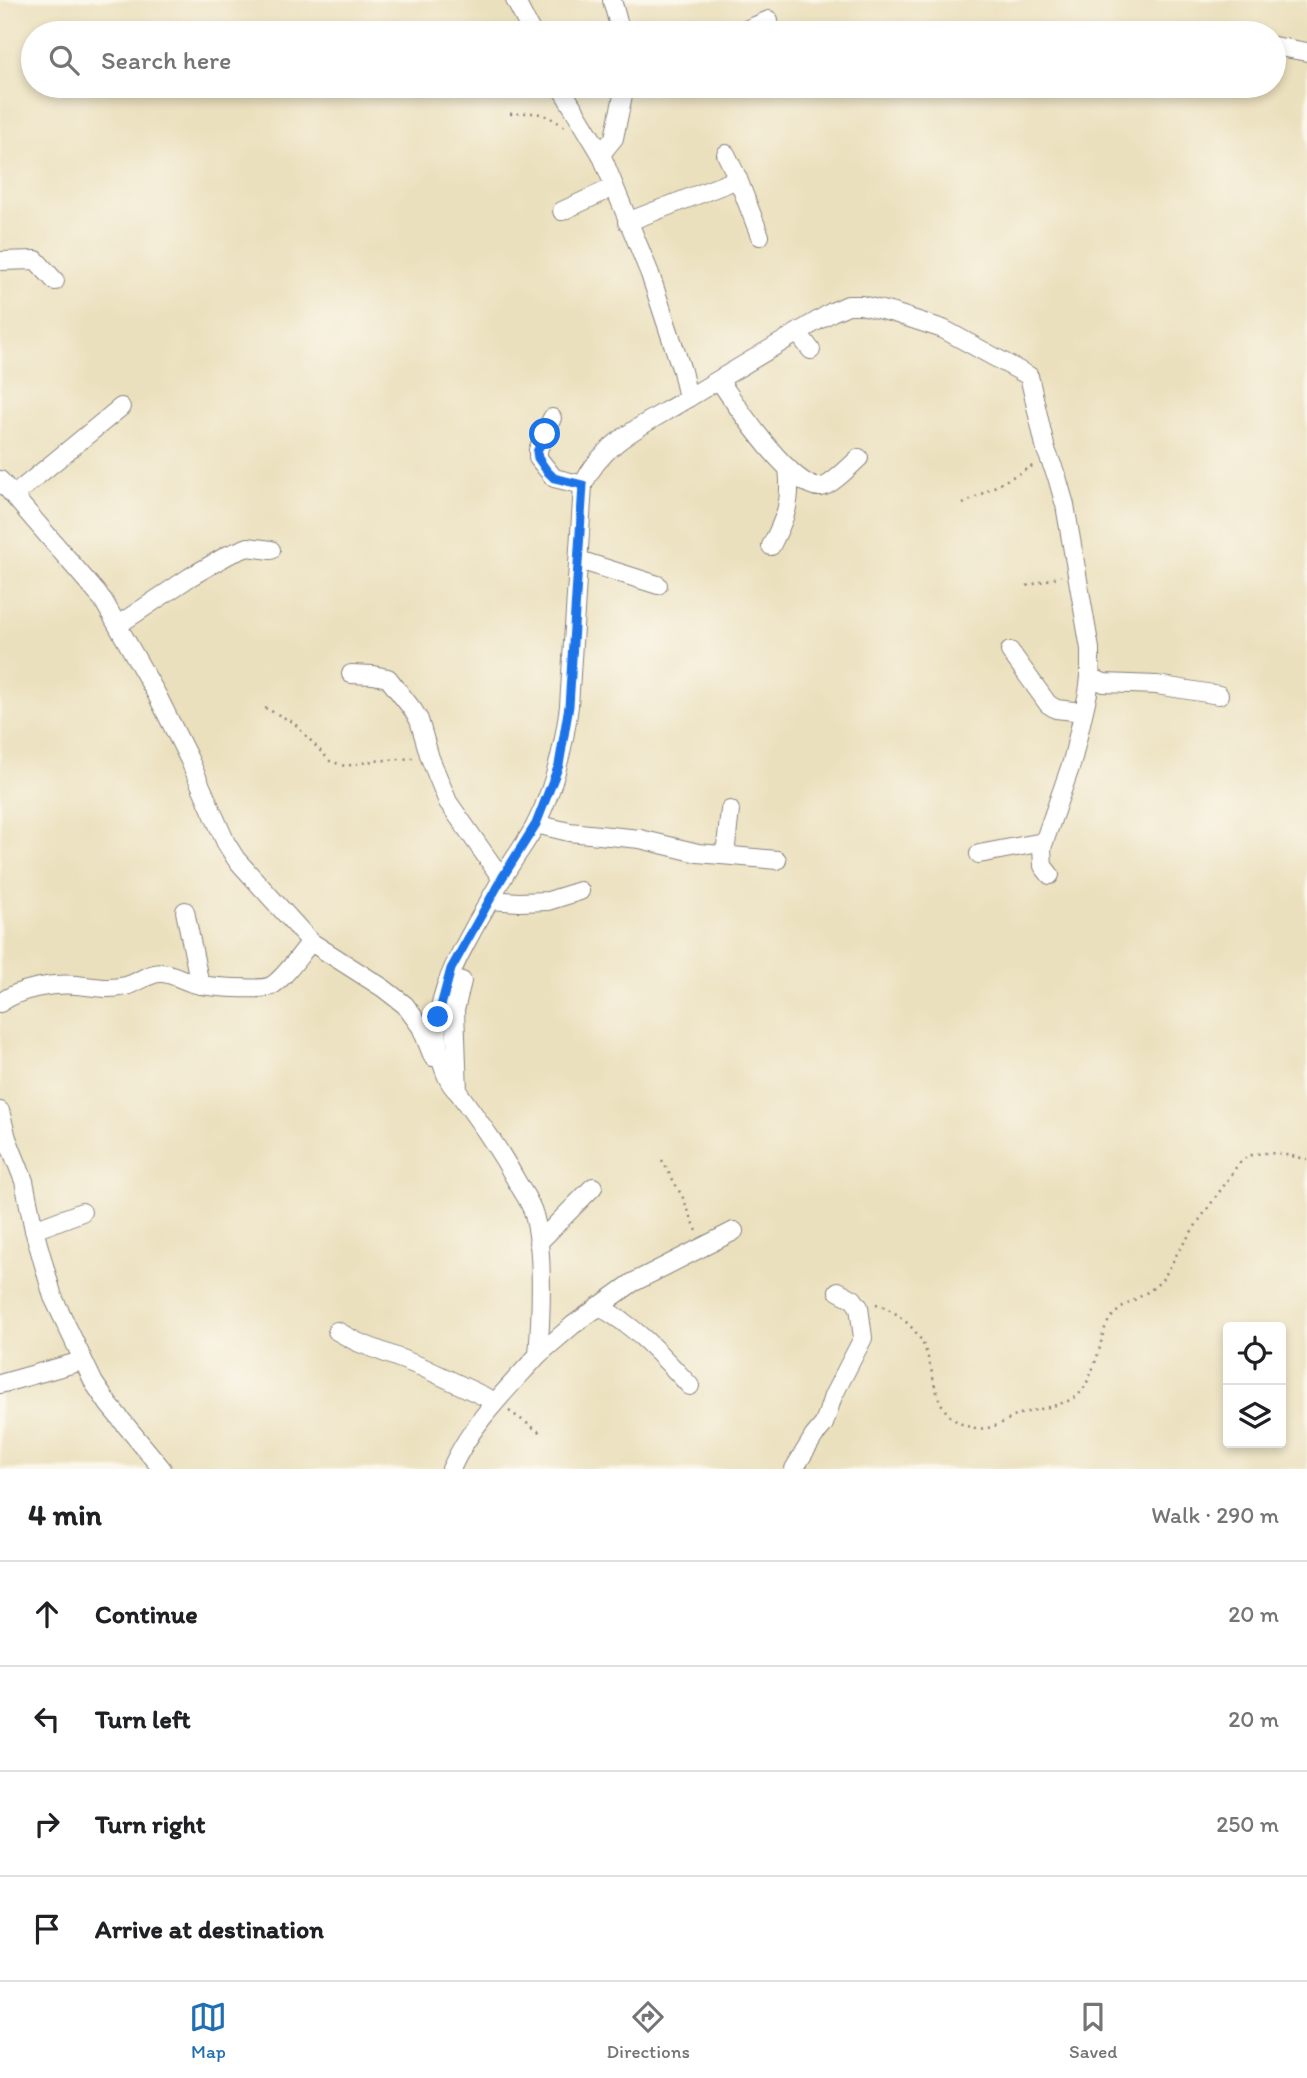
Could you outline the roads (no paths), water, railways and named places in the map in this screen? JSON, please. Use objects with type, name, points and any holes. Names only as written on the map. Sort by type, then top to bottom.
[{"type":"street","points":[[515,0],[526,21]]},
{"type":"street","points":[[612,0],[618,21]]},
{"type":"street","points":[[1286,48],[1307,52]]},
{"type":"street","points":[[567,98],[601,154],[650,274],[682,370],[688,398]]},
{"type":"street","points":[[601,154],[614,138],[622,98]]},
{"type":"street","points":[[726,154],[760,236]]},
{"type":"street","points":[[628,222],[738,179]]},
{"type":"street","points":[[562,211],[614,187]]},
{"type":"street","points":[[0,261],[36,260],[55,281]]},
{"type":"street","points":[[538,1355],[540,1296],[534,1216],[504,1158],[446,1075],[440,1056],[437,1030],[442,996],[451,969],[536,824],[552,786],[564,743],[570,694],[583,485],[588,473],[609,448],[688,398],[848,305],[874,307],[943,329],[1029,376],[1048,457],[1065,505],[1090,649],[1090,677],[1072,762],[1043,842],[1041,858],[1050,876]]},
{"type":"street","points":[[798,333],[811,350]]},
{"type":"street","points":[[719,380],[774,455],[813,486],[826,486],[859,458]]},
{"type":"street","points":[[14,495],[121,407]]},
{"type":"street","points":[[552,418],[538,450],[538,458],[554,478],[583,485]]},
{"type":"street","points":[[771,546],[785,520],[790,494],[788,468]]},
{"type":"street","points":[[0,481],[103,600],[189,759],[230,851],[311,942],[405,1005],[421,1027],[436,1066],[455,1089]]},
{"type":"street","points":[[118,625],[228,555],[248,547],[271,550]]},
{"type":"street","points":[[579,560],[658,585]]},
{"type":"street","points":[[1010,651],[1048,704],[1056,709],[1083,712]]},
{"type":"street","points":[[351,674],[388,678],[419,720],[430,758],[448,802],[502,878]]},
{"type":"street","points":[[1090,677],[1104,683],[1157,685],[1219,695]]},
{"type":"street","points":[[725,855],[730,810]]},
{"type":"street","points":[[536,824],[569,832],[640,839],[691,852],[777,860]]},
{"type":"street","points":[[979,855],[1043,842]]},
{"type":"street","points":[[490,900],[548,901],[580,891]]},
{"type":"street","points":[[185,911],[200,985]]},
{"type":"street","points":[[0,1003],[40,987],[60,984],[109,988],[127,986],[152,974],[161,973],[200,985],[259,989],[279,980],[311,942]]},
{"type":"street","points":[[455,1089],[455,1010],[463,981]]},
{"type":"street","points":[[0,1111],[7,1138],[24,1181],[34,1230],[53,1297],[82,1361],[109,1405],[162,1469]]},
{"type":"street","points":[[538,1243],[593,1187]]},
{"type":"street","points":[[34,1230],[82,1212]]},
{"type":"street","points":[[451,1469],[470,1433],[494,1401],[555,1338],[632,1283],[734,1231]]},
{"type":"street","points":[[794,1469],[824,1424],[833,1396],[863,1338],[859,1307],[853,1299],[838,1292]]},
{"type":"street","points":[[598,1306],[639,1332],[690,1386]]},
{"type":"street","points":[[337,1331],[494,1401]]},
{"type":"street","points":[[0,1384],[82,1361]]}]
